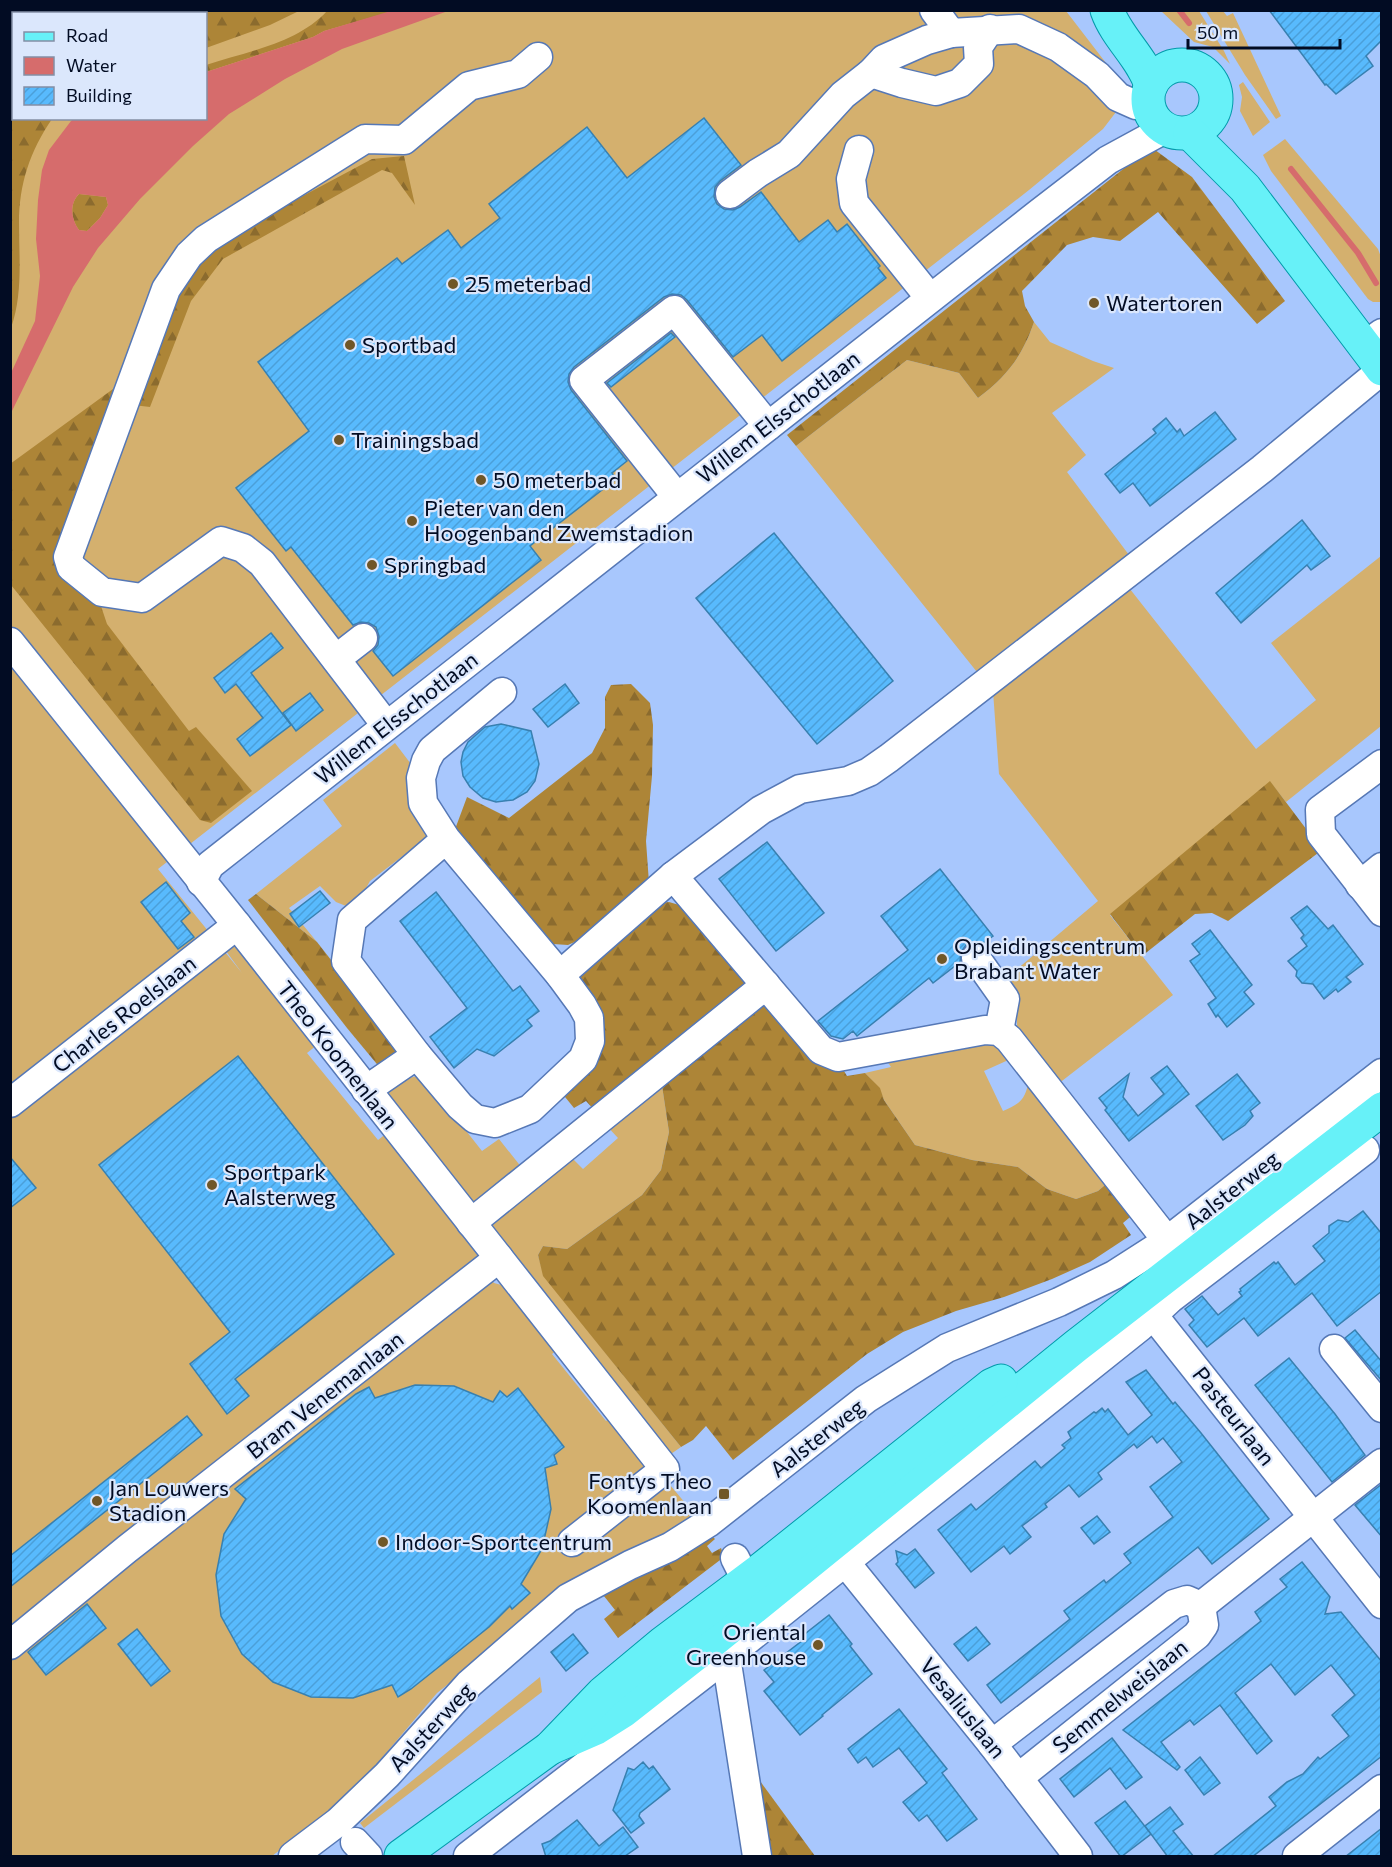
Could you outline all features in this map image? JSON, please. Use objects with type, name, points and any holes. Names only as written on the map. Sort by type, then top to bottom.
[{"type":"main road","points":[[1108,10],[1168,107],[1245,188],[1377,354]]},
{"type":"main road","name":"Aalsterweg","points":[[401,1857],[549,1748],[603,1693],[663,1643],[713,1637],[1076,1346],[1176,1252],[1366,1149],[1382,1109]]},
{"type":"main road","name":"Aalsterweg","points":[[713,1637],[741,1569],[992,1385],[1029,1365],[1076,1346]]},
{"type":"street","points":[[934,10],[951,33]]},
{"type":"street","points":[[730,194],[789,154],[843,95],[871,73],[884,59],[927,40],[951,33],[990,29],[1024,20],[1097,75],[1118,97],[1168,107]]},
{"type":"street","points":[[871,73],[936,91],[960,83],[979,64],[978,46],[990,29]]},
{"type":"street","points":[[386,725],[262,563],[243,548],[221,541],[142,598],[102,592],[71,567],[68,557],[166,289],[189,255],[206,239],[365,139],[404,140],[469,86],[518,74],[538,57]]},
{"type":"street","name":"Willem Elsschotlaan","points":[[201,882],[210,865],[1108,160],[1168,107]]},
{"type":"street","points":[[859,150],[851,179],[854,203],[930,298]]},
{"type":"street","points":[[677,497],[584,380],[674,310],[768,426]]},
{"type":"street","points":[[560,975],[673,876],[769,806],[800,789],[848,781],[869,772],[889,758],[1262,469],[1377,354]]},
{"type":"street","points":[[336,659],[363,638]]},
{"type":"street","name":"Theo Koomenlaan","points":[[10,642],[237,925],[664,1469],[572,1542]]},
{"type":"street","points":[[446,839],[352,920],[346,961],[417,1056],[460,1107],[475,1119],[495,1123],[530,1109],[583,1059],[590,1041],[590,1018],[560,975],[446,839],[423,802],[421,778],[432,750],[502,692]]},
{"type":"street","points":[[1382,764],[1320,810],[1321,834],[1371,876],[1382,912]]},
{"type":"street","points":[[673,876],[821,1050],[838,1057],[985,1030],[999,1031],[1009,1039],[1176,1252]]},
{"type":"street","name":"Charles Roelslaan","points":[[10,1103],[237,925]]},
{"type":"street","points":[[976,958],[1005,999],[999,1031]]},
{"type":"street","points":[[471,1223],[766,985]]},
{"type":"street","points":[[366,1090],[417,1056]]},
{"type":"street","name":"Aalsterweg","points":[[293,1857],[338,1821],[387,1775],[469,1684],[568,1598],[630,1564],[670,1547],[708,1523],[866,1399],[947,1348],[1059,1302],[1114,1275],[1176,1252],[1382,1072]]},
{"type":"street","name":"Aalsterweg","points":[[468,1856],[713,1637],[845,1562],[1154,1315],[1170,1299],[1366,1149]]},
{"type":"street","name":"Bram Venemanlaan","points":[[10,1645],[127,1549],[499,1258]]},
{"type":"street","name":"Pasteurlaan","points":[[1154,1315],[1382,1604]]},
{"type":"street","points":[[1334,1349],[1382,1408]]},
{"type":"street","points":[[1201,1606],[1382,1463]]},
{"type":"street","name":"Vesaliuslaan","points":[[845,1562],[992,1744],[1078,1857]]},
{"type":"street","name":"Semmelweislaan","points":[[992,1744],[1174,1604],[1187,1600],[1201,1606],[1204,1625],[1197,1635],[1018,1778]]},
{"type":"street","points":[[713,1637],[757,1857]]},
{"type":"street","points":[[1297,1857],[1382,1789]]},
{"type":"shaded area","name":"Sportpark Aalsterweg","points":[[11,11],[1066,11],[1116,76],[1116,112],[1103,129],[1029,190],[158,869],[242,973],[223,947],[231,945],[240,947],[317,1045],[307,1053],[378,1140],[387,1133],[478,1248],[480,1257],[477,1262],[494,1283],[505,1286],[557,1350],[552,1354],[606,1421],[610,1418],[659,1483],[670,1485],[697,1517],[663,1537],[591,1570],[437,1693],[348,1798],[272,1856],[11,1856]]},
{"type":"shaded area","points":[[1161,11],[1199,11],[1230,64],[1213,47],[1194,42]]},
{"type":"shaded area","points":[[1206,11],[1223,11],[1227,16],[1233,13],[1281,116],[1276,119],[1245,75]]},
{"type":"shaded area","points":[[1243,82],[1270,122],[1253,136],[1240,111],[1242,97],[1239,85]]},
{"type":"shaded area","points":[[1285,139],[1378,249],[1381,257],[1381,302],[1368,299],[1271,171],[1263,155]]},
{"type":"shaded area","points":[[1034,322],[1050,342],[1114,368],[1052,413],[1086,455],[1067,472],[1129,555],[981,677],[796,446],[907,360],[959,373],[978,398],[1005,374],[1019,356]]},
{"type":"shaded area","points":[[1381,556],[1381,726],[1286,802],[1270,782],[1110,915],[1173,995],[1058,1084],[1017,1031],[1017,997],[1003,981],[1098,901],[999,774],[993,691],[1126,584],[1256,749],[1316,700],[1271,643]]},
{"type":"shaded area","points":[[395,743],[414,768],[429,829],[425,839],[370,881],[360,899],[351,908],[336,902],[320,886],[289,908],[317,942],[256,894],[342,826],[323,800]]},
{"type":"shaded area","points":[[990,1039],[1015,1057],[984,1071],[1003,1111],[1022,1099],[1029,1079],[1111,1180],[1098,1191],[1076,1199],[1047,1189],[1018,1167],[972,1160],[915,1145],[884,1100],[879,1088],[865,1073],[891,1067],[883,1055]]},
{"type":"shaded area","points":[[422,1075],[482,1151],[499,1139],[537,1187],[573,1159],[583,1169],[618,1138],[605,1124],[661,1079],[669,1132],[661,1170],[642,1195],[567,1249],[543,1246],[538,1255],[544,1276],[681,1447],[668,1456],[384,1089],[395,1081]]},
{"type":"shaded area","points":[[540,1677],[542,1692],[364,1828],[360,1823]]},
{"type":"green space","points":[[25,10],[90,10],[91,12],[24,12]]},
{"type":"green space","points":[[168,10],[299,11],[270,25],[207,48],[207,12],[168,12]]},
{"type":"green space","points":[[327,11],[394,11],[324,31],[313,37],[207,72],[207,65],[287,39],[315,22]]},
{"type":"green space","points":[[12,39],[12,120],[51,120],[27,168],[21,195],[19,289],[11,328],[10,43]]},
{"type":"green space","points":[[1151,147],[1192,177],[1285,301],[1257,324],[1158,212],[1120,241],[1093,237],[1067,245],[1022,291],[1025,306],[1034,322],[1019,356],[1005,374],[978,398],[959,373],[907,360],[796,446],[787,435]]},
{"type":"green space","points":[[404,156],[415,205],[392,173],[382,170],[223,259],[191,301],[150,407],[133,405],[173,293],[211,245],[372,159]]},
{"type":"green space","points":[[79,194],[106,197],[108,205],[100,218],[87,231],[79,230],[74,221],[72,207]]},
{"type":"green space","points":[[124,381],[59,562],[99,600],[107,624],[189,731],[196,727],[252,791],[211,823],[200,820],[11,585],[10,464]]},
{"type":"green space","points":[[631,684],[650,703],[653,725],[652,776],[646,841],[649,883],[579,940],[568,945],[553,944],[454,832],[467,797],[509,818],[592,753],[605,728],[605,697],[611,685]]},
{"type":"green space","points":[[1270,781],[1322,850],[1228,921],[1212,913],[1195,914],[1142,956],[1110,914]]},
{"type":"green space","points":[[256,894],[317,942],[396,1043],[397,1053],[381,1069],[248,900]]},
{"type":"green space","points":[[669,902],[686,907],[747,982],[596,1112],[586,1101],[574,1108],[561,1092],[585,1070],[581,976],[660,903]]},
{"type":"green space","points":[[762,1003],[839,1063],[847,1076],[865,1073],[880,1088],[884,1100],[915,1145],[972,1160],[1018,1167],[1047,1189],[1076,1199],[1098,1191],[1111,1180],[1136,1212],[1123,1223],[1131,1235],[1090,1262],[1004,1297],[956,1311],[903,1332],[867,1354],[733,1460],[706,1426],[693,1440],[681,1447],[543,1276],[538,1255],[543,1246],[567,1249],[642,1195],[661,1170],[669,1132],[661,1079]]},
{"type":"green space","points":[[709,1533],[715,1539],[707,1546],[712,1553],[721,1548],[724,1557],[618,1638],[604,1619],[615,1610],[600,1591]]},
{"type":"green space","points":[[752,1770],[815,1856],[767,1856]]},
{"type":"water","points":[[394,10],[448,11],[342,49],[285,79],[229,114],[193,146],[140,199],[98,248],[73,287],[11,413],[11,373],[35,321],[40,276],[36,239],[42,170],[49,150],[71,121],[207,120],[207,72],[313,37],[324,31]],"holes":[[[79,194],[106,197],[108,205],[100,218],[87,231],[79,230],[72,212],[72,207]]]},
{"type":"water","points":[[90,11],[168,11],[168,12]]},
{"type":"building","points":[[1269,10],[1382,10],[1382,40],[1366,56],[1373,66],[1336,94],[1325,85]]},
{"type":"building","points":[[704,118],[741,165],[715,187],[714,197],[717,204],[724,209],[733,210],[761,192],[799,242],[828,220],[837,232],[847,224],[880,266],[878,268],[886,278],[782,361],[762,335],[733,357],[687,300],[681,295],[672,294],[664,297],[574,367],[569,374],[568,382],[571,390],[627,461],[612,473],[616,479],[530,546],[541,560],[393,676],[373,651],[378,645],[379,636],[376,627],[361,622],[353,625],[291,547],[286,551],[236,488],[309,431],[258,362],[397,258],[402,264],[448,230],[461,248],[500,218],[489,204],[587,127],[627,178]]},
{"type":"building","points":[[671,333],[675,337],[611,387],[607,383]]},
{"type":"building","points":[[1215,412],[1236,439],[1150,506],[1133,483],[1120,493],[1105,474],[1156,433],[1153,429],[1166,418],[1177,432],[1180,429],[1184,436]]},
{"type":"building","points":[[1302,520],[1330,556],[1311,570],[1307,565],[1241,623],[1216,593]]},
{"type":"building","points":[[774,533],[893,681],[817,744],[696,598]]},
{"type":"building","points":[[271,633],[283,648],[251,673],[291,725],[250,756],[237,739],[263,718],[236,684],[225,693],[214,678]]},
{"type":"building","points":[[565,684],[579,703],[548,727],[533,709]]},
{"type":"building","points":[[310,693],[323,710],[296,731],[283,713]]},
{"type":"building","points":[[501,724],[531,731],[539,764],[535,781],[527,792],[513,800],[496,802],[483,798],[470,787],[463,776],[461,762],[468,742],[485,727]]},
{"type":"building","points":[[767,842],[824,913],[776,951],[719,879]]},
{"type":"building","points":[[940,869],[993,936],[983,943],[974,942],[966,945],[961,952],[960,962],[933,983],[929,978],[857,1036],[853,1031],[843,1039],[831,1036],[818,1021],[908,950],[881,916]]},
{"type":"building","points":[[166,882],[190,913],[181,921],[194,937],[178,949],[141,902]]},
{"type":"building","points":[[320,891],[330,903],[299,927],[290,914]]},
{"type":"building","points":[[436,892],[513,991],[520,986],[539,1011],[527,1020],[532,1026],[494,1056],[477,1049],[454,1068],[430,1037],[467,1008],[400,921]]},
{"type":"building","points":[[1307,906],[1328,929],[1333,925],[1363,964],[1346,977],[1351,982],[1338,992],[1336,989],[1324,999],[1313,984],[1302,983],[1296,976],[1297,971],[1288,961],[1307,946],[1301,938],[1304,935],[1291,918]]},
{"type":"building","points":[[1210,930],[1252,985],[1244,992],[1254,1004],[1227,1027],[1218,1015],[1216,1017],[1208,1004],[1216,998],[1190,961],[1200,954],[1192,944]]},
{"type":"building","points":[[238,1056],[394,1254],[235,1379],[249,1396],[227,1414],[190,1364],[230,1332],[99,1165]]},
{"type":"building","points":[[1167,1066],[1189,1094],[1129,1141],[1105,1110],[1107,1108],[1099,1098],[1129,1074],[1123,1097],[1138,1116],[1164,1094],[1151,1078]]},
{"type":"building","points":[[1237,1074],[1260,1103],[1250,1111],[1253,1116],[1245,1125],[1223,1140],[1196,1106]]},
{"type":"building","points":[[10,1157],[36,1188],[10,1208]]},
{"type":"building","points":[[1363,1211],[1382,1234],[1382,1291],[1337,1326],[1312,1293],[1258,1336],[1244,1318],[1207,1347],[1189,1325],[1194,1320],[1185,1309],[1202,1296],[1218,1315],[1242,1296],[1240,1289],[1274,1262],[1276,1264],[1278,1262],[1295,1285],[1325,1261],[1313,1246],[1329,1233],[1329,1226],[1338,1220],[1348,1222]]},
{"type":"building","points":[[1355,1330],[1382,1362],[1382,1381],[1345,1338]]},
{"type":"building","points":[[1289,1358],[1365,1455],[1332,1482],[1255,1385]]},
{"type":"building","points":[[1146,1370],[1173,1404],[1175,1402],[1201,1433],[1269,1519],[1212,1564],[1198,1547],[1001,1703],[987,1685],[1070,1619],[1064,1611],[1104,1580],[1106,1583],[1131,1563],[1124,1554],[1173,1517],[1150,1487],[1182,1462],[1163,1438],[1157,1443],[1152,1436],[1137,1448],[1134,1444],[1098,1473],[1102,1479],[1079,1497],[1069,1485],[1045,1504],[1047,1507],[1022,1526],[1031,1537],[1010,1554],[1004,1546],[971,1572],[938,1530],[971,1504],[976,1510],[1035,1461],[1041,1468],[1065,1448],[1062,1445],[1071,1438],[1068,1432],[1102,1408],[1105,1412],[1108,1409],[1128,1435],[1152,1415],[1126,1382]]},
{"type":"building","name":"Indoor-Sportcentrum","points":[[415,1385],[454,1386],[493,1402],[500,1391],[507,1397],[518,1388],[564,1447],[554,1455],[557,1464],[545,1468],[551,1509],[542,1549],[521,1584],[530,1593],[512,1609],[510,1606],[489,1627],[398,1697],[392,1685],[353,1698],[311,1697],[273,1682],[242,1654],[221,1616],[216,1575],[224,1534],[246,1499],[235,1489],[356,1394],[369,1387],[375,1398]]},
{"type":"building","name":"Jan Louwers Stadion","points":[[187,1416],[202,1435],[10,1587],[10,1556]]},
{"type":"building","points":[[1382,1484],[1382,1537],[1355,1505]]},
{"type":"building","points":[[1097,1516],[1110,1532],[1094,1544],[1081,1528]]},
{"type":"building","points":[[915,1549],[934,1573],[915,1588],[896,1564],[898,1562],[896,1551],[907,1555]]},
{"type":"building","points":[[1302,1562],[1330,1597],[1325,1614],[1341,1612],[1382,1662],[1382,1756],[1252,1857],[1212,1857],[1276,1806],[1269,1797],[1287,1782],[1303,1774],[1318,1757],[1320,1759],[1349,1736],[1332,1715],[1355,1695],[1331,1665],[1295,1695],[1271,1664],[1235,1693],[1272,1741],[1257,1754],[1220,1705],[1194,1725],[1190,1720],[1161,1742],[1180,1767],[1177,1770],[1123,1730],[1261,1621],[1255,1612],[1287,1587],[1280,1579]]},
{"type":"building","points":[[87,1604],[106,1628],[46,1675],[28,1652]]},
{"type":"building","points":[[829,1615],[872,1674],[800,1735],[764,1691],[774,1682],[764,1670],[803,1640],[801,1637]]},
{"type":"building","points":[[976,1627],[990,1644],[968,1661],[954,1644]]},
{"type":"building","points":[[137,1629],[170,1671],[151,1686],[118,1644]]},
{"type":"building","points":[[573,1634],[588,1653],[566,1671],[551,1652]]},
{"type":"building","points":[[899,1709],[947,1769],[942,1773],[977,1819],[947,1841],[927,1815],[919,1821],[903,1802],[927,1783],[899,1748],[873,1767],[866,1757],[858,1763],[848,1749]]},
{"type":"building","points":[[1112,1738],[1142,1777],[1126,1789],[1110,1768],[1074,1797],[1060,1779]]},
{"type":"building","points":[[1200,1757],[1220,1783],[1204,1795],[1185,1770]]},
{"type":"building","points":[[643,1762],[649,1769],[653,1766],[670,1789],[640,1813],[639,1816],[644,1823],[631,1833],[613,1810],[628,1768],[634,1770]]},
{"type":"building","points":[[1125,1801],[1151,1834],[1121,1857],[1095,1823]]},
{"type":"building","points":[[1170,1807],[1183,1824],[1173,1831],[1194,1857],[1168,1857],[1145,1826]]},
{"type":"building","points":[[577,1820],[599,1846],[623,1827],[638,1847],[625,1856],[546,1857],[542,1844],[550,1841]]},
{"type":"building","points":[[1382,1828],[1382,1857],[1345,1857]]},
{"type":"waterway","points":[[1179,10],[1189,23]]},
{"type":"waterway","points":[[1291,169],[1358,253],[1376,283]]},
{"type":"place","name":"25 meterbad","points":[[453,284]]},
{"type":"place","name":"Watertoren","points":[[1094,303]]},
{"type":"place","name":"Sportbad","points":[[350,345]]},
{"type":"place","name":"Trainingsbad","points":[[339,440]]},
{"type":"place","name":"50 meterbad","points":[[481,480]]},
{"type":"place","name":"Pieter van den Hoogenband Zwemstadion","points":[[412,521]]},
{"type":"place","name":"Springbad","points":[[372,565]]},
{"type":"place","name":"Opleidingscentrum Brabant Water","points":[[942,959]]},
{"type":"place","name":"Sportpark Aalsterweg","points":[[212,1185]]},
{"type":"place","name":"Fontys Theo Koomenlaan","points":[[724,1494]]},
{"type":"place","name":"Jan Louwers Stadion","points":[[97,1501]]},
{"type":"place","name":"Indoor-Sportcentrum","points":[[383,1542]]},
{"type":"place","name":"Oriental Greenhouse","points":[[818,1645]]}]
